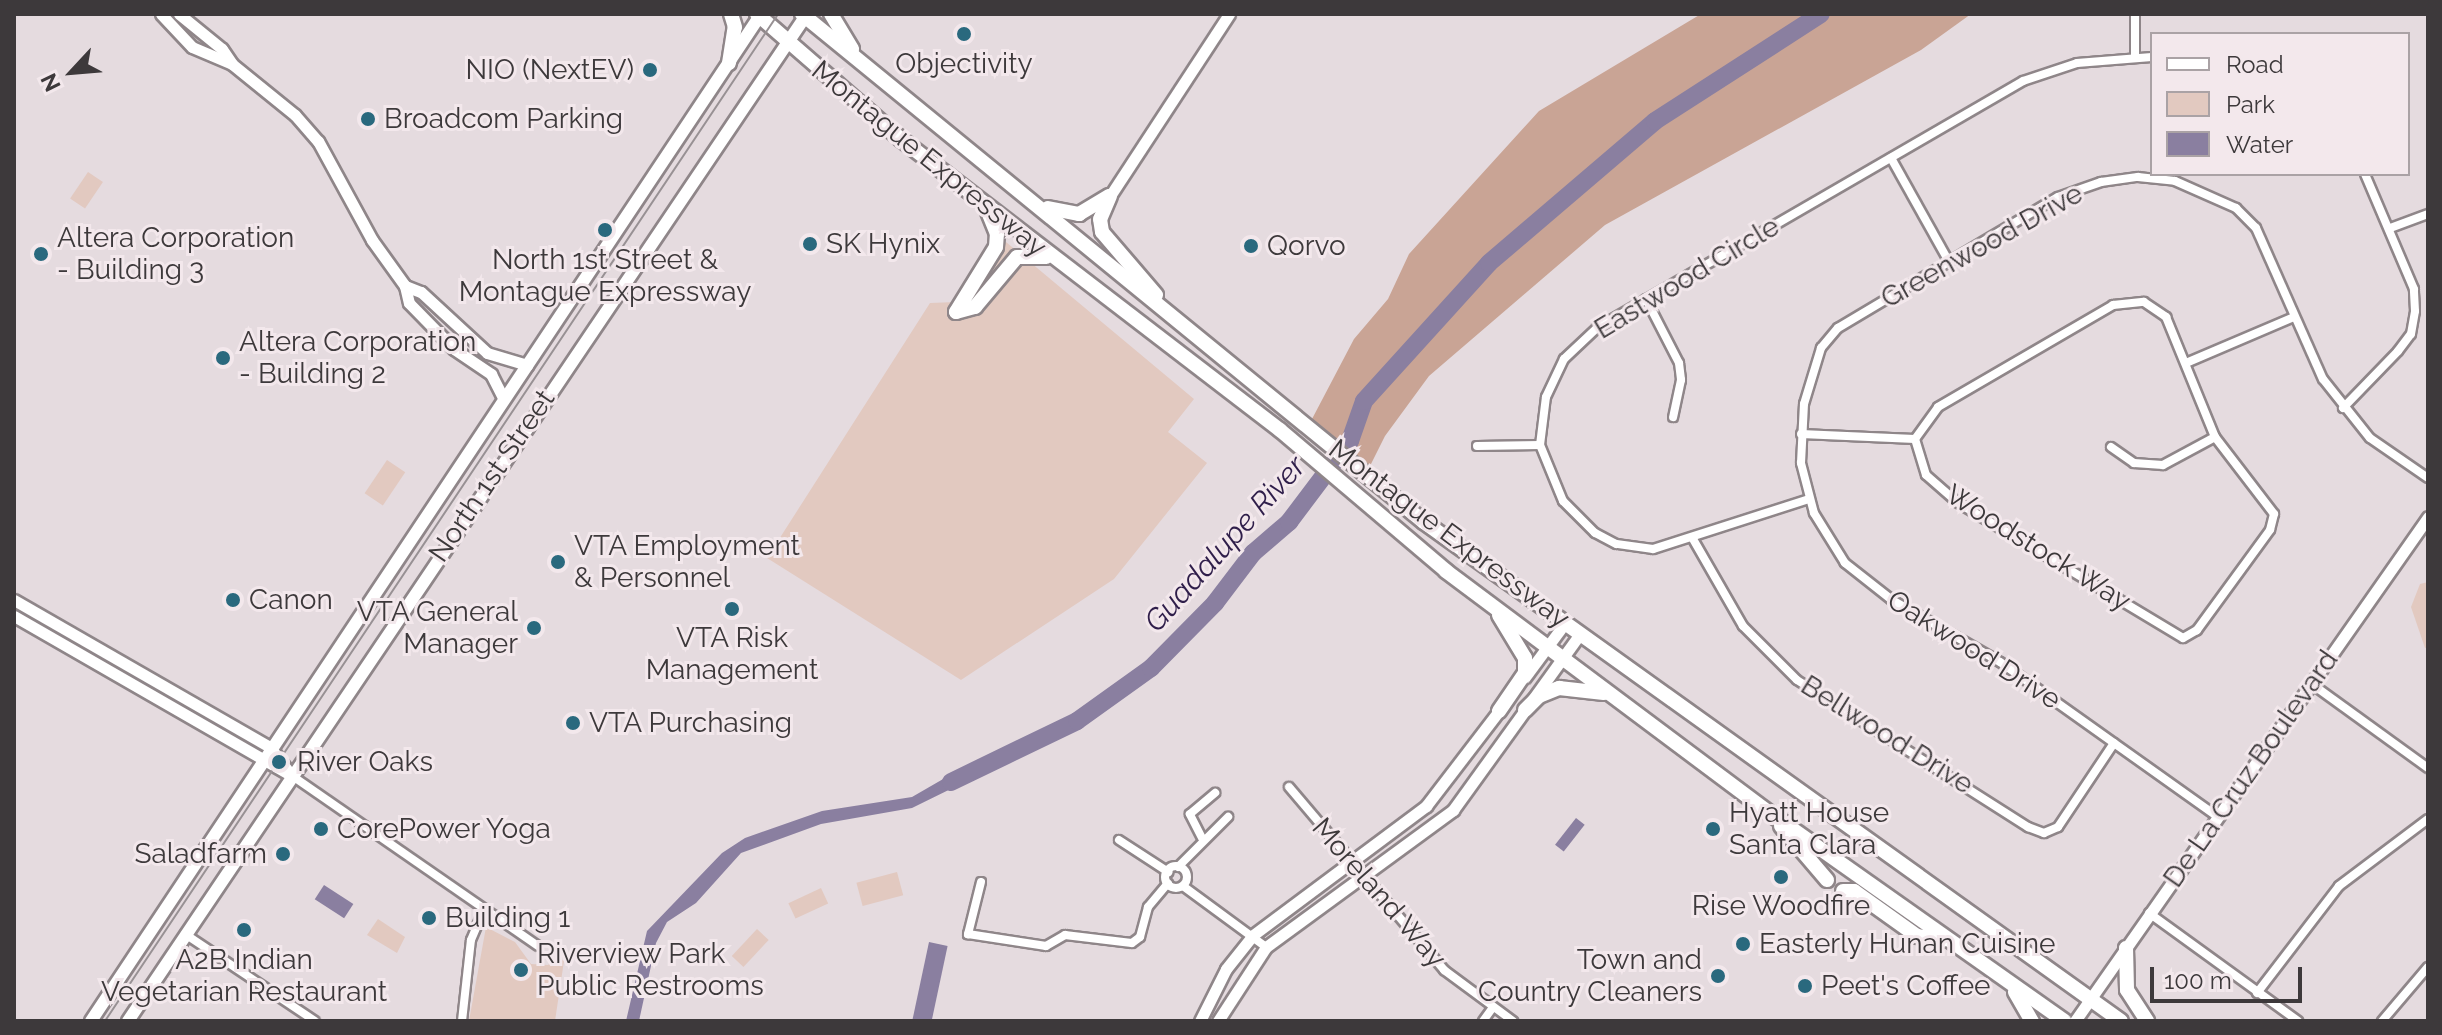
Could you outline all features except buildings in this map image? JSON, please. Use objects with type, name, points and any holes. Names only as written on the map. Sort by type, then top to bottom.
[{"type":"highway","points":[[729,63],[735,27],[731,14]]},
{"type":"highway","points":[[831,14],[859,59]]},
{"type":"highway","name":"Montague Expressway","points":[[759,15],[788,43],[986,207],[1280,430],[1561,659],[1771,814],[2064,1021]]},
{"type":"highway","name":"Montague Expressway","points":[[805,15],[1364,472],[1580,634],[2121,1021]]},
{"type":"highway","points":[[1038,203],[1079,214],[1110,196]]},
{"type":"highway","points":[[1110,196],[1100,219],[1102,232],[1140,271],[1164,309]]},
{"type":"highway","points":[[986,207],[998,240],[956,312],[975,307],[1017,257],[1040,254],[1053,259]]},
{"type":"highway","points":[[1495,608],[1525,658],[1525,673],[1499,711]]},
{"type":"highway","points":[[1525,710],[1539,696],[1559,688],[1609,694]]},
{"type":"highway","points":[[1771,814],[1827,880]]},
{"type":"highway","points":[[1843,891],[1854,891],[1917,936],[1948,941]]},
{"type":"highway","points":[[2126,948],[2127,990],[2147,1021]]},
{"type":"highway","points":[[2011,984],[2032,1021]]},
{"type":"main road","points":[[161,14],[192,47],[232,64],[281,101],[318,141],[372,240],[405,286],[409,303],[427,325],[491,374],[504,399]]},
{"type":"main road","points":[[179,14],[222,49],[232,64]]},
{"type":"main road","points":[[1110,196],[1229,14]]},
{"type":"main road","name":"North 1st Street","points":[[91,1021],[270,747],[759,15]]},
{"type":"main road","name":"North 1st Street","points":[[128,1021],[805,15]]},
{"type":"main road","points":[[405,286],[421,292],[454,328],[487,353],[527,365]]},
{"type":"main road","name":"De La Cruz Boulevard","points":[[2075,1021],[2428,517]]},
{"type":"main road","points":[[14,600],[270,747],[291,775]]},
{"type":"main road","points":[[14,616],[261,761],[291,775]]},
{"type":"main road","points":[[1200,1021],[1226,969],[1253,935],[1426,806],[1565,623]]},
{"type":"main road","points":[[1218,1021],[1266,947],[1453,810],[1580,634]]},
{"type":"street","points":[[2135,14],[2135,56]]},
{"type":"street","name":"Eastwood Circle","points":[[1809,499],[1693,539],[1653,549],[1616,544],[1595,533],[1563,501],[1540,445],[1546,397],[1564,359],[1597,328],[2023,81],[2077,63],[2150,57]]},
{"type":"street","points":[[1891,158],[1948,260]]},
{"type":"street","points":[[2343,408],[2411,334],[2414,289],[2366,176]]},
{"type":"street","name":"Greenwood Drive","points":[[1801,434],[1811,373],[1838,328],[2058,197],[2101,182],[2138,177],[2175,181],[2227,202],[2256,228],[2323,379],[2343,408],[2370,438],[2428,478]]},
{"type":"street","points":[[2390,228],[2428,214]]},
{"type":"street","points":[[1646,299],[1679,363],[1681,380],[1673,417]]},
{"type":"street","points":[[1801,434],[1915,439],[1938,407],[2113,305],[2144,302],[2166,317],[2215,437],[2163,465],[2134,463],[2111,447]]},
{"type":"street","points":[[2186,363],[2294,317]]},
{"type":"street","name":"Oakwood Drive","points":[[1801,434],[1809,499],[1822,530],[1845,563],[1880,591],[2000,662],[2218,817]]},
{"type":"street","name":"Woodstock Way","points":[[1915,439],[1926,475],[1957,502],[2183,638],[2197,630],[2270,530],[2274,514],[2215,437]]},
{"type":"street","points":[[1477,446],[1540,445]]},
{"type":"street","name":"Bellwood Drive","points":[[1693,539],[1743,626],[1797,680],[2044,833],[2058,827],[2114,743]]},
{"type":"street","points":[[2312,684],[2428,768]]},
{"type":"street","points":[[291,775],[538,946]]},
{"type":"street","name":"Moreland Way","points":[[1289,787],[1444,970],[1513,1021]]},
{"type":"street","points":[[1202,838],[1190,814],[1215,793]]},
{"type":"street","points":[[1168,872],[1178,867],[1202,838],[1228,817]]},
{"type":"street","points":[[2257,993],[2339,886],[2428,819]]},
{"type":"street","points":[[1119,840],[1168,872]]},
{"type":"street","points":[[1178,867],[1187,876],[1183,886]]},
{"type":"street","points":[[981,882],[968,934],[1046,946],[1065,935],[1132,943],[1140,937],[1148,907],[1168,883],[1168,872]]},
{"type":"street","points":[[1168,883],[1183,886],[1266,947]]},
{"type":"street","points":[[462,1021],[471,940],[484,910]]},
{"type":"street","points":[[2149,913],[2298,1021]]},
{"type":"street","points":[[185,934],[315,1021]]},
{"type":"street","points":[[2382,1021],[2428,967]]},
{"type":"street","points":[[1483,1021],[1493,1007]]},
{"type":"green space","points":[[88,172],[103,182],[85,209],[70,199]]},
{"type":"green space","points":[[1006,242],[1194,399],[1168,432],[1207,463],[1114,579],[961,680],[767,558],[930,303],[956,302]]},
{"type":"green space","points":[[387,460],[405,472],[383,505],[365,493]]},
{"type":"green space","points":[[2428,582],[2428,647],[2425,648],[2411,607],[2420,584]]},
{"type":"green space","points":[[897,872],[903,895],[863,906],[856,883]]},
{"type":"green space","points":[[821,888],[828,903],[796,919],[788,903]]},
{"type":"green space","points":[[378,919],[405,937],[397,953],[367,935]]},
{"type":"green space","points":[[486,927],[515,942],[531,964],[548,965],[558,957],[564,961],[555,1021],[469,1021]]},
{"type":"green space","points":[[757,929],[769,940],[743,967],[732,956]]},
{"type":"shaded area","points":[[1701,14],[1971,14],[1921,50],[1605,225],[1429,376],[1385,436],[1368,470],[1312,419],[1354,339],[1388,299],[1409,254],[1539,111]]},
{"type":"water","points":[[957,771],[973,771],[973,778],[912,808],[821,824],[741,853],[696,903],[667,922],[656,943],[639,1021],[626,1021],[647,931],[722,853],[745,838],[822,811],[912,797]]},
{"type":"water","points":[[1576,818],[1585,825],[1564,852],[1555,845]]},
{"type":"water","points":[[324,885],[353,904],[344,918],[315,899]]},
{"type":"water","points":[[929,942],[948,946],[932,1021],[912,1020]]},
{"type":"waterway","name":"Guadalupe River","points":[[951,782],[1077,721],[1151,668],[1215,603],[1253,553],[1289,522],[1350,441],[1364,401],[1489,263],[1655,121],[1821,14]]},
{"type":"tram line","points":[[105,1021],[778,14]]},
{"type":"place","name":"Objectivity","points":[[964,34]]},
{"type":"place","name":"NIO (NextEV)","points":[[650,70]]},
{"type":"place","name":"Broadcom Parking","points":[[368,119]]},
{"type":"place","name":"North 1st Street & Montague Expressway","points":[[605,230]]},
{"type":"place","name":"SK Hynix","points":[[810,244]]},
{"type":"place","name":"Qorvo","points":[[1251,246]]},
{"type":"place","name":"Altera Corporation - Building 3","points":[[41,254]]},
{"type":"place","name":"Altera Corporation - Building 2","points":[[223,358]]},
{"type":"place","name":"VTA Employment & Personnel","points":[[558,562]]},
{"type":"place","name":"Canon","points":[[233,600]]},
{"type":"place","name":"VTA Risk Management","points":[[732,609]]},
{"type":"place","name":"VTA General Manager","points":[[534,628]]},
{"type":"place","name":"VTA Purchasing","points":[[573,723]]},
{"type":"place","name":"River Oaks","points":[[279,762]]},
{"type":"place","name":"CorePower Yoga","points":[[321,829]]},
{"type":"place","name":"Hyatt House Santa Clara","points":[[1713,829]]},
{"type":"place","name":"Saladfarm","points":[[283,854]]},
{"type":"place","name":"Rise Woodfire","points":[[1781,877]]},
{"type":"place","name":"Building 1","points":[[429,918]]},
{"type":"place","name":"A2B Indian Vegetarian Restaurant","points":[[244,930]]},
{"type":"place","name":"Easterly Hunan Cuisine","points":[[1743,944]]},
{"type":"place","name":"Riverview Park Public Restrooms","points":[[521,970]]},
{"type":"place","name":"Town and Country Cleaners","points":[[1718,976]]},
{"type":"place","name":"Peet's Coffee","points":[[1805,986]]}]
